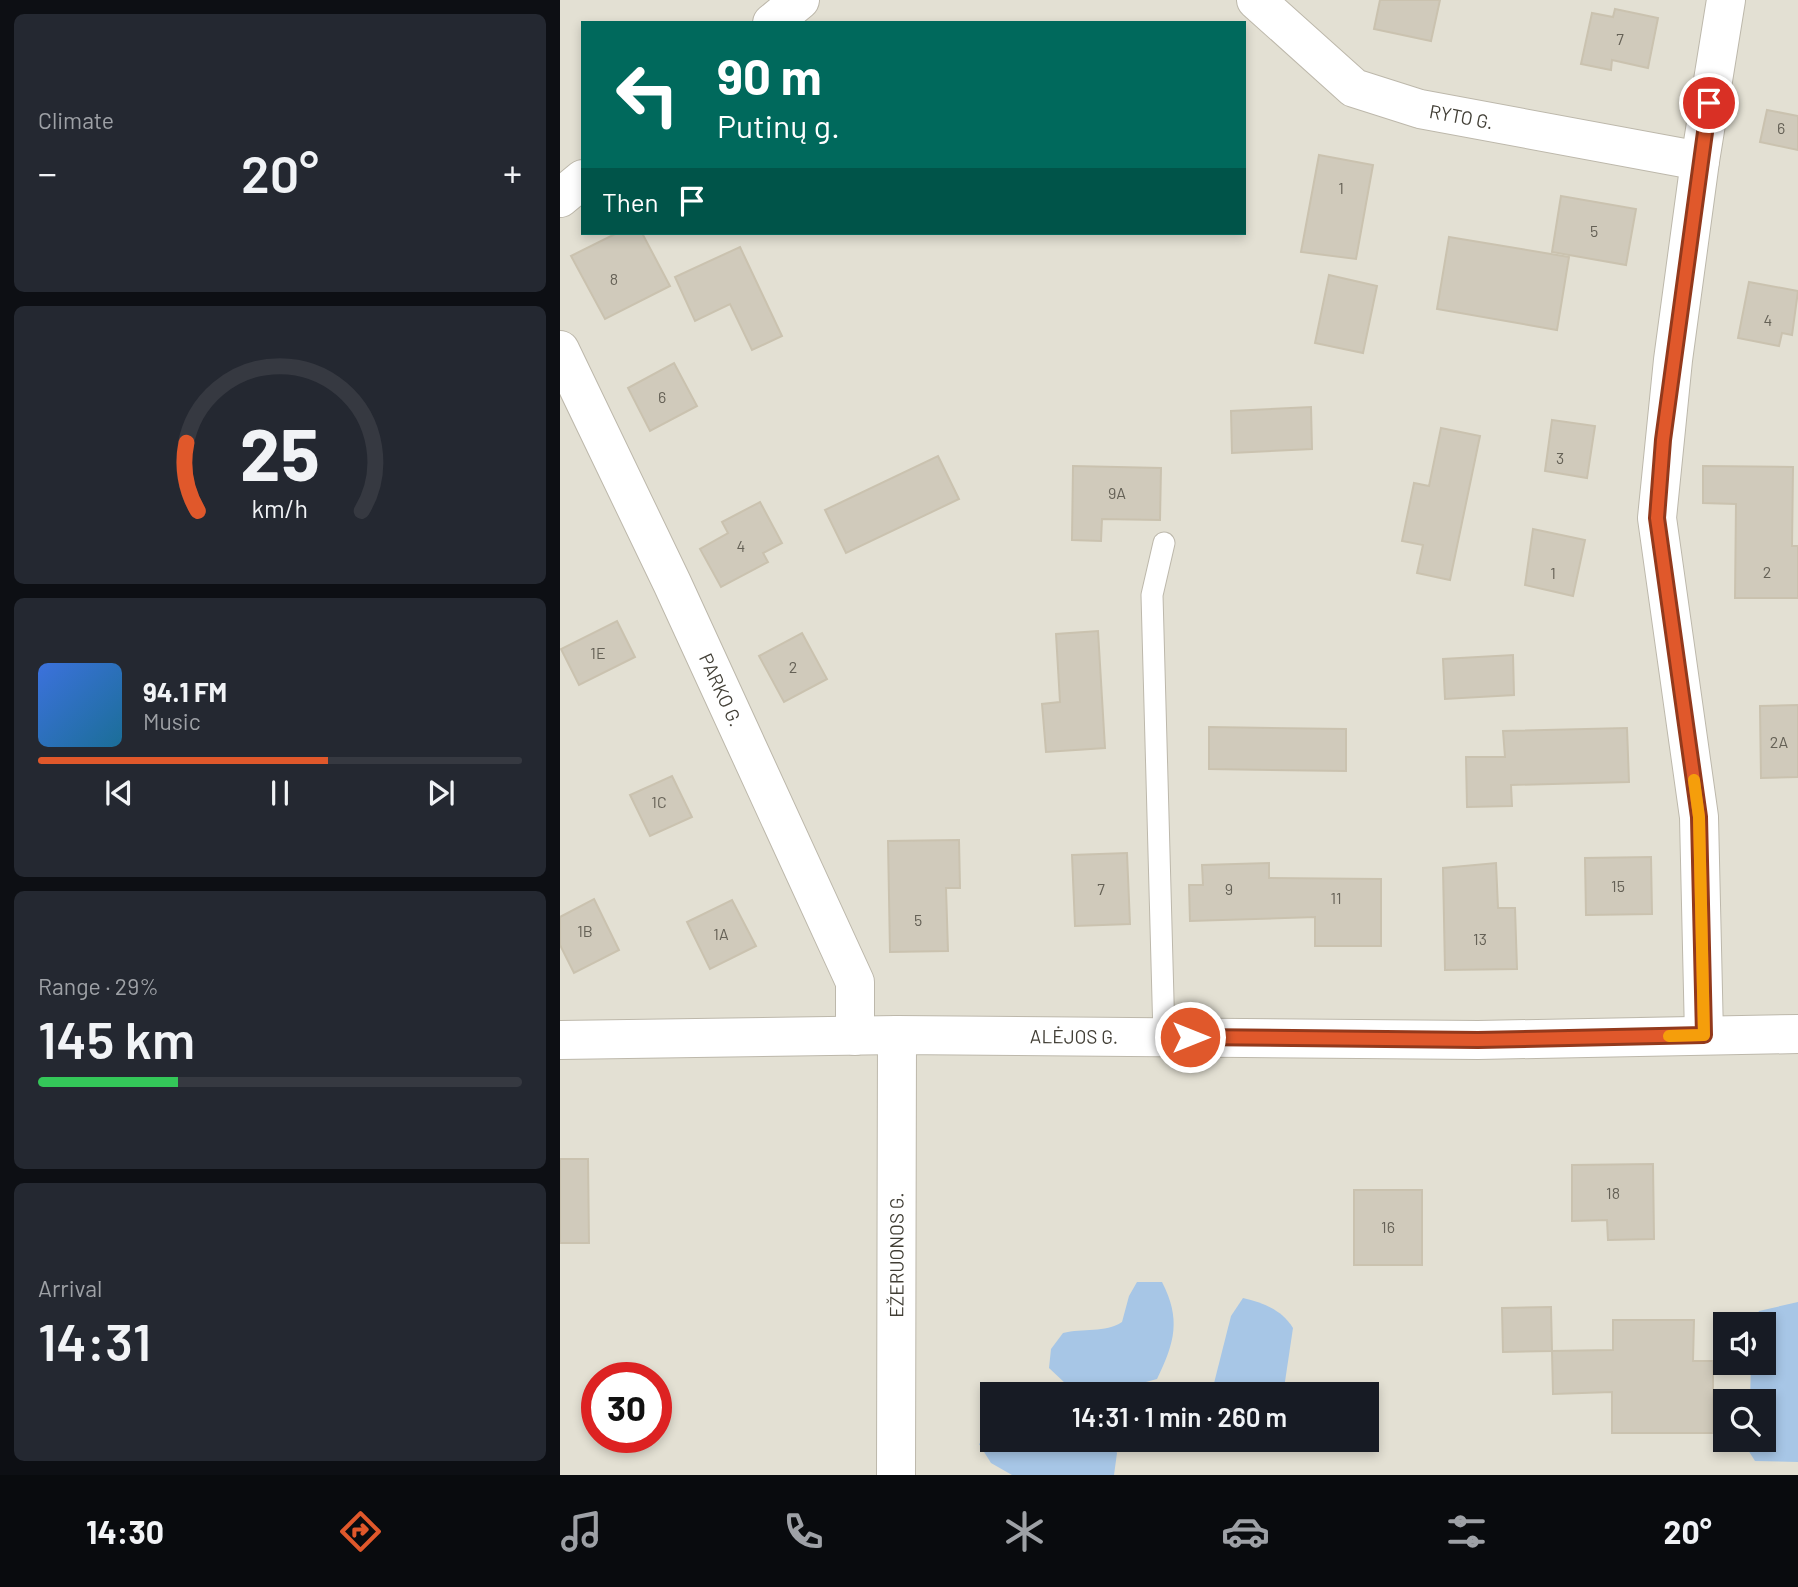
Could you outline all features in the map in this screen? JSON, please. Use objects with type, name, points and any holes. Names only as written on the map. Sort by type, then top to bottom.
[{"type":"street","points":[[774,21],[800,0]]},
{"type":"street","name":"RYTO G.","points":[[1256,0],[1354,88],[1420,109],[1699,160]]},
{"type":"street","points":[[1704,1035],[1699,817],[1657,518],[1663,440],[1699,160],[1726,0]]},
{"type":"street","points":[[560,198],[581,181]]},
{"type":"street","name":"PARKO G.","points":[[560,350],[678,595],[855,982],[855,1035]]},
{"type":"street","name":"ALĖJOS G.","points":[[560,1040],[897,1035],[1478,1040],[1798,1034]]},
{"type":"street","name":"EŽERUONOS G.","points":[[896,1475],[897,1035]]},
{"type":"lane","points":[[1164,543],[1152,596],[1164,1036]]},
{"type":"shaded area","points":[[560,0],[1798,0],[1798,1475],[560,1475]]},
{"type":"water","points":[[1137,1282],[1162,1282],[1168,1295],[1174,1319],[1172,1342],[1157,1379],[1146,1382],[1064,1382],[1049,1368],[1051,1349],[1063,1333],[1108,1328],[1122,1322],[1129,1296]]},
{"type":"water","points":[[1243,1298],[1272,1308],[1289,1322],[1293,1328],[1285,1382],[1214,1382],[1231,1316]]},
{"type":"water","points":[[1798,1302],[1798,1462],[1755,1461],[1749,1452],[1776,1452],[1776,1389],[1750,1389],[1751,1375],[1776,1375],[1776,1312],[1759,1311]]},
{"type":"water","points":[[984,1452],[1117,1453],[1114,1475],[1012,1475],[991,1463]]},
{"type":"building","points":[[1380,0],[1440,0],[1431,41],[1374,29]]},
{"type":"building","points":[[1615,9],[1658,18],[1648,68],[1612,60],[1611,70],[1581,64],[1592,13],[1613,17]]},
{"type":"building","points":[[1767,110],[1798,116],[1798,150],[1760,142]]},
{"type":"building","points":[[1319,155],[1373,165],[1356,259],[1301,252]]},
{"type":"building","points":[[1561,196],[1636,209],[1626,265],[1552,252]]},
{"type":"building","points":[[613,235],[643,235],[670,286],[605,319],[571,256]]},
{"type":"building","points":[[1449,237],[1569,257],[1557,330],[1437,309]]},
{"type":"building","points":[[740,247],[782,336],[752,350],[730,304],[695,321],[675,277]]},
{"type":"building","points":[[1329,275],[1377,286],[1363,353],[1315,343]]},
{"type":"building","points":[[1749,282],[1798,291],[1792,335],[1782,333],[1779,346],[1738,338]]},
{"type":"building","points":[[674,363],[697,406],[650,431],[628,388]]},
{"type":"building","points":[[1311,407],[1312,449],[1232,453],[1231,411]]},
{"type":"building","points":[[1552,420],[1595,426],[1587,478],[1545,471]]},
{"type":"building","points":[[1441,428],[1480,436],[1450,580],[1417,573],[1423,545],[1402,541],[1414,483],[1429,486]]},
{"type":"building","points":[[938,456],[959,499],[846,553],[825,510]]},
{"type":"building","points":[[1073,466],[1161,468],[1160,520],[1102,519],[1101,541],[1072,540]]},
{"type":"building","points":[[1703,466],[1793,467],[1792,546],[1798,546],[1798,598],[1735,598],[1736,504],[1703,503]]},
{"type":"building","points":[[760,502],[782,543],[763,553],[768,562],[721,587],[700,549],[728,533],[722,522]]},
{"type":"building","points":[[1533,529],[1585,540],[1573,596],[1525,585]]},
{"type":"building","points":[[617,621],[635,657],[579,685],[561,649]]},
{"type":"building","points":[[1098,631],[1105,748],[1046,752],[1042,704],[1060,702],[1056,634]]},
{"type":"building","points":[[802,633],[827,679],[784,702],[759,656]]},
{"type":"building","points":[[1513,655],[1514,695],[1445,699],[1443,659]]},
{"type":"building","points":[[1798,705],[1798,777],[1761,778],[1760,706]]},
{"type":"building","points":[[1209,727],[1346,729],[1346,771],[1209,769]]},
{"type":"building","points":[[1627,728],[1629,782],[1511,785],[1512,806],[1467,807],[1466,757],[1505,757],[1503,731]]},
{"type":"building","points":[[672,776],[692,817],[650,836],[630,795]]},
{"type":"building","points":[[959,840],[960,888],[946,888],[948,951],[890,952],[888,841]]},
{"type":"building","points":[[1127,853],[1130,924],[1075,926],[1072,855]]},
{"type":"building","points":[[1651,857],[1652,914],[1586,915],[1585,858]]},
{"type":"building","points":[[1269,863],[1269,878],[1381,879],[1381,946],[1315,946],[1315,917],[1190,921],[1189,885],[1203,885],[1202,865]]},
{"type":"building","points":[[1496,863],[1498,908],[1515,908],[1517,969],[1445,970],[1443,868]]},
{"type":"building","points":[[594,899],[619,950],[574,973],[560,945],[560,917]]},
{"type":"building","points":[[732,900],[756,946],[710,969],[687,922]]},
{"type":"building","points":[[560,1159],[588,1159],[589,1243],[560,1243]]},
{"type":"building","points":[[1653,1164],[1654,1239],[1608,1240],[1607,1220],[1572,1221],[1572,1165]]},
{"type":"building","points":[[1354,1190],[1422,1190],[1422,1265],[1354,1265]]},
{"type":"building","points":[[1551,1307],[1552,1351],[1503,1352],[1502,1308]]},
{"type":"building","points":[[1613,1320],[1694,1320],[1693,1361],[1713,1361],[1713,1433],[1612,1433],[1612,1392],[1553,1394],[1552,1351],[1613,1350]]},
{"type":"slow traffic","points":[[1669,1036],[1704,1035],[1699,817],[1694,780]]},
{"type":"route","points":[[1190,1037],[1478,1040],[1704,1035],[1699,817],[1657,518],[1663,440],[1699,160],[1709,103]]}]
